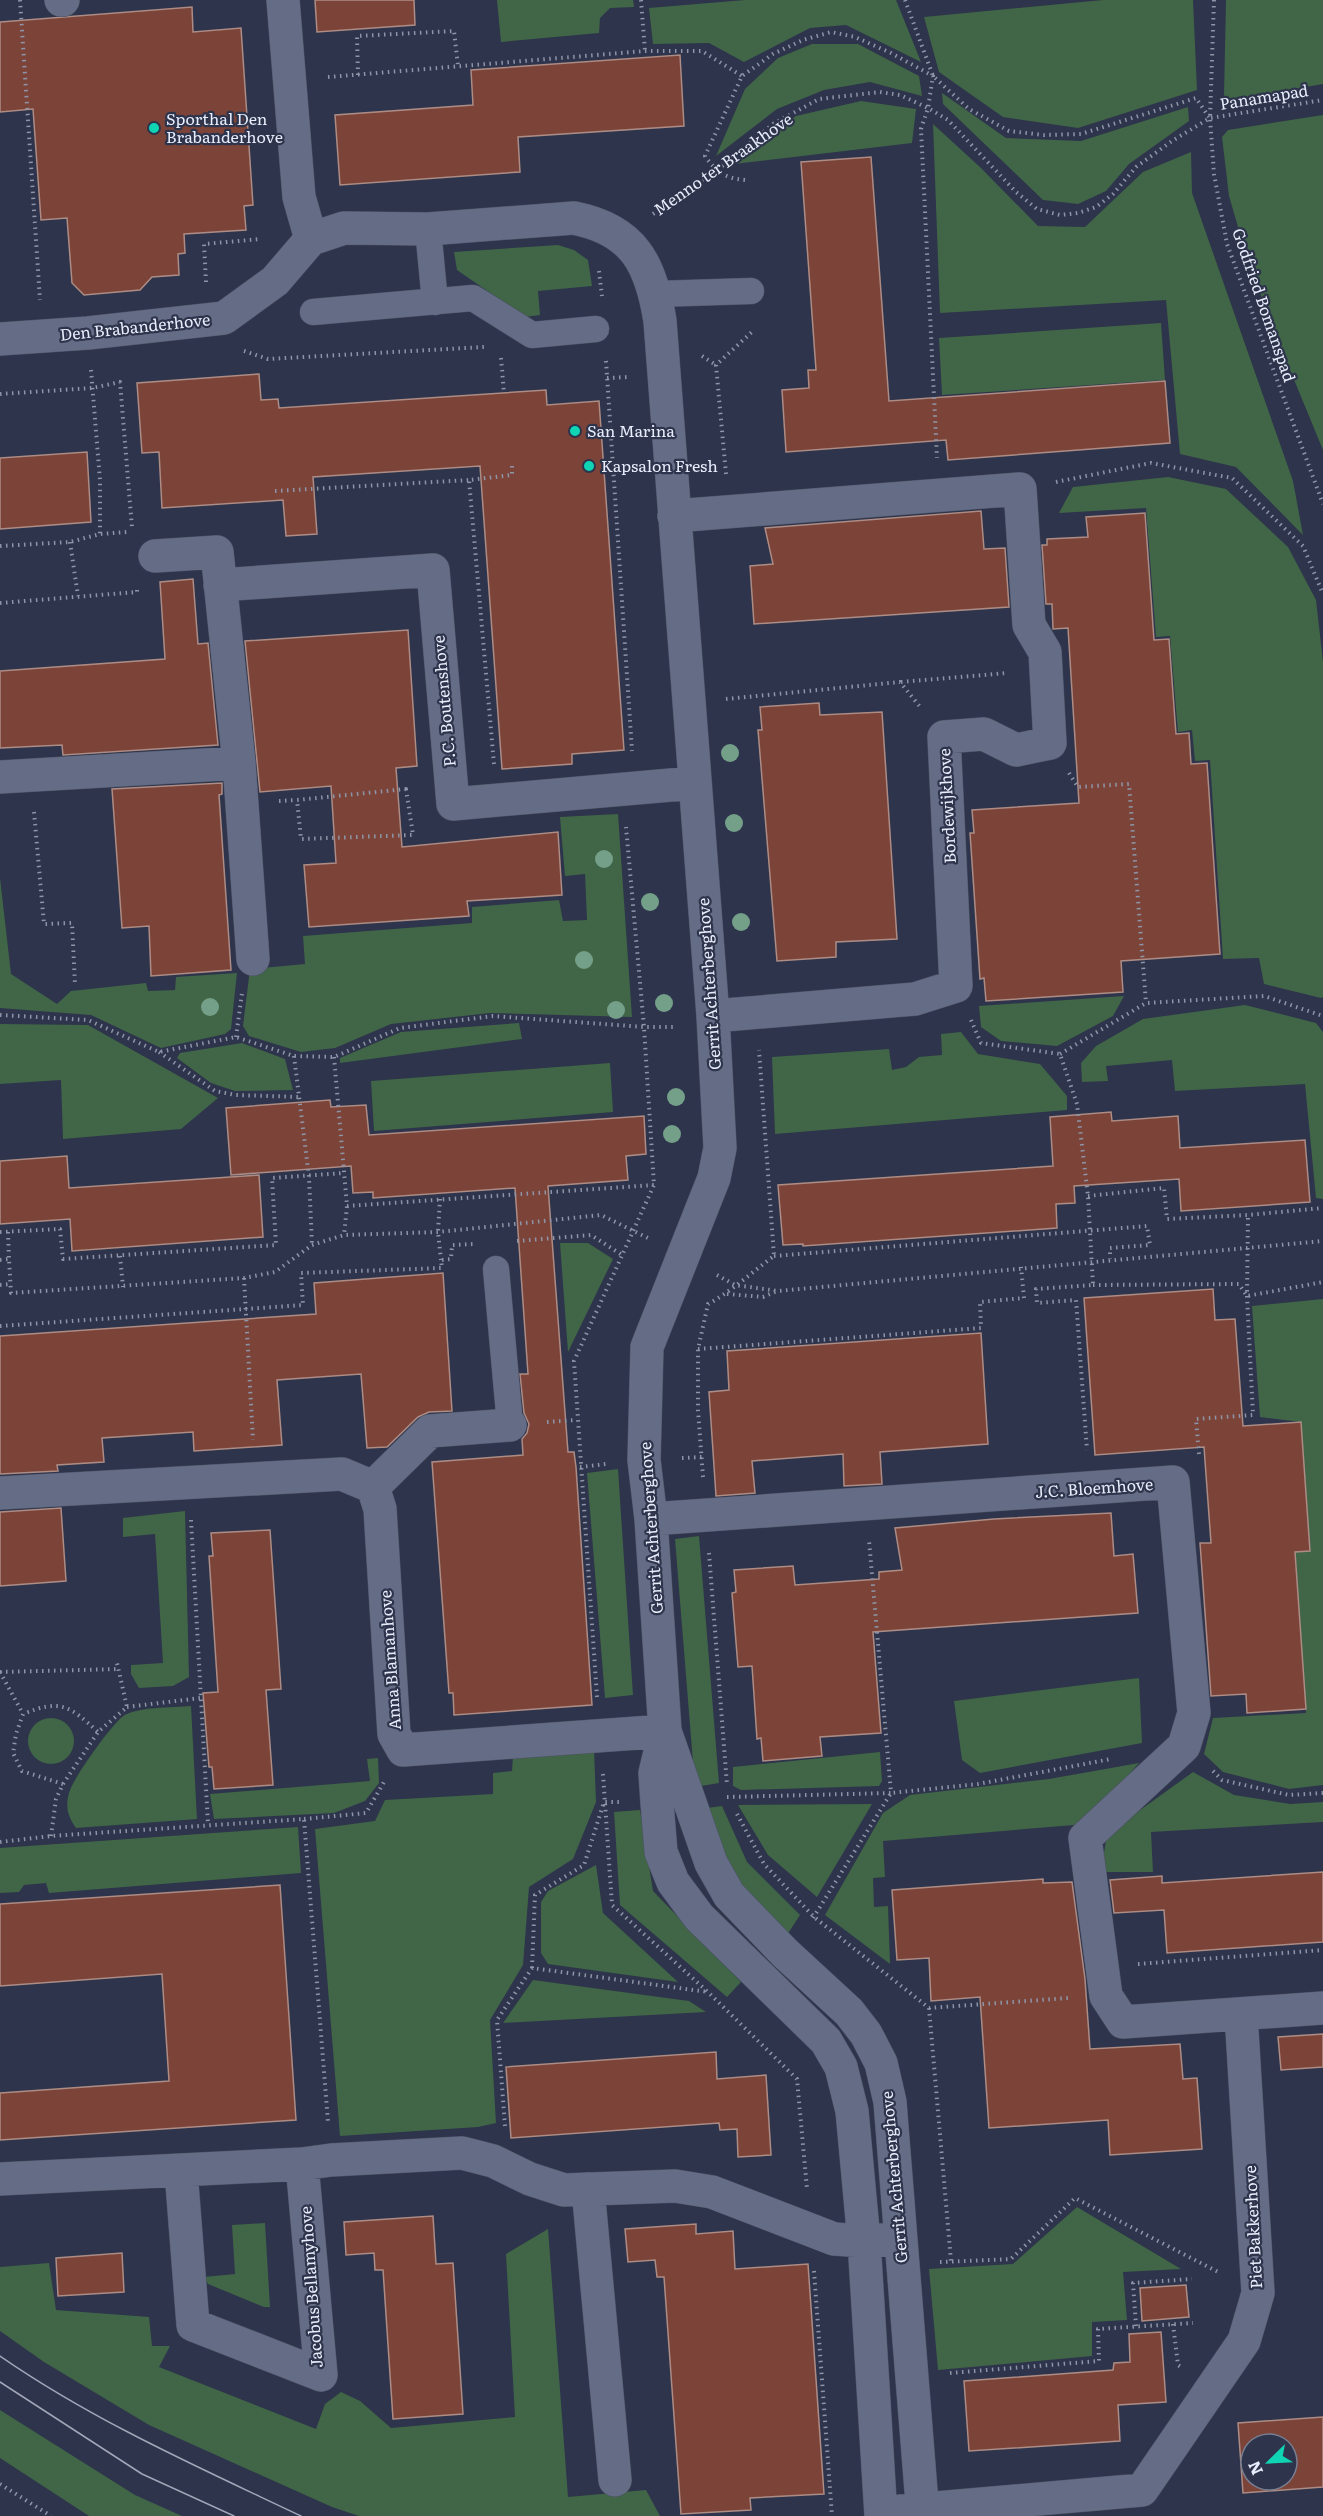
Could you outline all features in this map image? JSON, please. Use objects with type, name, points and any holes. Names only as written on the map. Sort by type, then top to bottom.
[{"type":"street","points":[[283,0],[299,197],[310,237],[344,228],[428,229],[574,218],[608,229]]},
{"type":"street","name":"Gerrit Achterberghove","points":[[608,229],[643,261],[656,294],[660,321],[713,1022],[720,1148],[714,1178],[647,1347],[644,1460],[651,1519],[665,1731],[711,1863],[729,1894],[785,1953],[849,2012],[866,2034],[880,2062],[890,2102],[922,2512]]},
{"type":"street","name":"Den Brabanderhove","points":[[0,339],[88,333],[224,318],[275,281],[310,237]]},
{"type":"street","points":[[674,516],[1020,489],[1029,625],[1045,652],[1050,743]]},
{"type":"street","points":[[155,556],[217,552],[239,763],[253,959]]},
{"type":"street","name":"P.C. Boutenshove","points":[[220,585],[433,570],[453,804],[694,783]]},
{"type":"street","name":"Bordewijkhove","points":[[956,986],[944,737],[984,734],[1016,750],[1050,743]]},
{"type":"street","points":[[15,776],[239,763]]},
{"type":"street","points":[[713,1022],[756,1013],[915,999],[956,986]]},
{"type":"street","points":[[0,1493],[342,1474],[372,1487],[430,1431],[510,1425]]},
{"type":"street","name":"J.C. Bloemhove","points":[[651,1519],[1090,1490],[1173,1482],[1194,1713],[1184,1746]]},
{"type":"street","name":"Anna Blamanhove","points":[[372,1487],[380,1509],[394,1734],[403,1750],[665,1731]]},
{"type":"street","name":"Gerrit Achterberghove","points":[[665,1731],[655,1773],[661,1852],[673,1882],[699,1917],[826,2041],[841,2067],[852,2111],[864,2241],[882,2514]]},
{"type":"street","points":[[1184,1746],[1085,1838],[1104,1981],[1124,2022],[1323,2008]]},
{"type":"street","name":"Piet Bakkerhove","points":[[922,2512],[1142,2490],[1244,2341],[1258,2293],[1241,2014]]},
{"type":"street","points":[[0,2179],[181,2171],[462,2152],[493,2161],[530,2180],[564,2190],[675,2186],[712,2192],[834,2239],[864,2241],[900,2239]]},
{"type":"street","name":"Jacobus Bellamyhove","points":[[181,2171],[193,2325],[321,2375],[316,2162]]},
{"type":"street","points":[[588,2190],[615,2480]]},
{"type":"street","points":[[882,2514],[922,2512]]},
{"type":"lane","points":[[428,229],[435,302]]},
{"type":"lane","points":[[656,294],[751,291]]},
{"type":"lane","points":[[313,312],[473,298],[532,335],[596,329]]},
{"type":"lane","points":[[496,1269],[510,1425]]},
{"type":"path","points":[[20,0],[44,336]]},
{"type":"path","points":[[641,0],[645,51]]},
{"type":"path","points":[[905,0],[933,76],[928,108],[921,129],[939,495]]},
{"type":"path","name":"Godfried Bomanspad","points":[[1214,0],[1210,118],[1214,174],[1227,244],[1323,504]]},
{"type":"path","points":[[358,75],[357,36],[454,31],[458,66]]},
{"type":"path","points":[[745,180],[728,178],[716,171],[705,156],[742,76],[773,54],[803,40],[831,32],[855,37],[933,76],[969,109],[1009,131],[1044,135],[1081,134],[1196,98],[1210,118]]},
{"type":"path","points":[[290,80],[645,51],[702,51],[742,76]]},
{"type":"path","name":"Menno ter Braakhove","points":[[608,229],[716,171],[773,124],[819,99],[880,92],[900,95],[928,108],[948,120],[1016,192],[1038,209],[1060,215],[1078,213],[1096,207],[1113,194],[1136,167],[1172,141],[1210,118]]},
{"type":"path","name":"Panamapad","points":[[1210,118],[1323,100]]},
{"type":"path","points":[[602,304],[608,229]]},
{"type":"path","points":[[209,320],[204,244],[310,237]]},
{"type":"path","points":[[730,512],[716,365],[754,330]]},
{"type":"path","points":[[88,333],[100,480],[100,534]]},
{"type":"path","points":[[501,346],[504,393]]},
{"type":"path","points":[[237,351],[248,350],[268,359],[489,347]]},
{"type":"path","points":[[606,358],[628,789],[654,1185],[574,1361],[576,1420],[612,1905],[709,1993],[797,2079],[832,2516]]},
{"type":"path","points":[[0,394],[92,388],[120,382],[133,531],[100,534],[70,542],[0,546]]},
{"type":"path","points":[[1020,489],[1151,463],[1232,478],[1304,546],[1323,594]]},
{"type":"path","points":[[275,491],[469,480],[512,475],[512,464]]},
{"type":"path","points":[[469,480],[497,801]]},
{"type":"path","points":[[70,542],[78,596]]},
{"type":"path","points":[[0,603],[137,592],[136,583]]},
{"type":"path","points":[[688,702],[1022,672],[1046,684]]},
{"type":"path","points":[[900,682],[944,737]]},
{"type":"path","points":[[1050,743],[1078,787],[1129,784],[1146,1003]]},
{"type":"path","points":[[15,776],[44,924],[72,923],[75,984]]},
{"type":"path","points":[[406,789],[412,820],[413,835],[301,839],[297,800],[406,789]]},
{"type":"path","points":[[956,986],[981,1043],[1060,1054],[1146,1003],[1264,996],[1323,1016]]},
{"type":"path","points":[[756,1013],[774,1256]]},
{"type":"path","points":[[0,1015],[88,1020],[159,1052],[215,1091],[236,1095],[300,1097]]},
{"type":"path","points":[[159,1052],[236,1037],[294,1056],[334,1057],[400,1028],[493,1016],[644,1027],[713,1022]]},
{"type":"path","points":[[1060,1054],[1077,1104],[1088,1196],[1093,1285]]},
{"type":"path","points":[[294,1056],[309,1177],[312,1245]]},
{"type":"path","points":[[334,1057],[346,1206],[344,1235]]},
{"type":"path","points":[[0,1232],[60,1229],[63,1259],[276,1245],[272,1178],[344,1173]]},
{"type":"path","points":[[346,1206],[654,1185]]},
{"type":"path","points":[[1088,1196],[1164,1188],[1167,1219],[1323,1208]]},
{"type":"path","points":[[0,1326],[303,1305],[301,1273],[442,1268],[438,1232],[440,1199]]},
{"type":"path","points":[[8,1232],[11,1293],[244,1278],[275,1272],[312,1245],[344,1235],[438,1232],[601,1215],[635,1230]]},
{"type":"path","points":[[1173,1482],[1200,1460],[1196,1419],[1253,1415],[1247,1296],[1248,1215]]},
{"type":"path","points":[[735,1285],[774,1256],[1148,1226],[1150,1245],[1110,1248],[1110,1259]]},
{"type":"path","points":[[510,1241],[591,1235],[622,1255]]},
{"type":"path","points":[[681,1257],[735,1285],[778,1291],[1323,1241]]},
{"type":"path","points":[[441,1260],[452,1259],[452,1245],[475,1244]]},
{"type":"path","points":[[120,1256],[123,1287]]},
{"type":"path","points":[[0,1260],[9,1259]]},
{"type":"path","points":[[698,1349],[981,1328],[980,1302],[1024,1298],[1021,1267]]},
{"type":"path","points":[[244,1278],[256,1480]]},
{"type":"path","points":[[1247,1296],[1323,1282]]},
{"type":"path","points":[[0,1285],[10,1284]]},
{"type":"path","points":[[1090,1490],[1076,1300],[1037,1303],[1035,1289],[1093,1285],[1239,1284],[1247,1296]]},
{"type":"path","points":[[727,1294],[762,1298],[778,1291]]},
{"type":"path","points":[[189,1483],[208,1824]]},
{"type":"path","points":[[785,1953],[814,1917],[891,1793],[865,1504]]},
{"type":"path","points":[[117,1663],[127,1707]]},
{"type":"path","points":[[63,1784],[22,1771],[13,1753],[16,1734],[23,1714],[0,1672],[119,1669]]},
{"type":"path","points":[[51,1836],[56,1799],[63,1784],[98,1732],[127,1707],[201,1698]]},
{"type":"path","points":[[23,1714],[48,1704],[77,1712],[98,1732]]},
{"type":"path","points":[[1184,1746],[1222,1780],[1289,1795],[1323,1793]]},
{"type":"path","points":[[0,1842],[51,1836],[366,1813],[403,1750]]},
{"type":"path","points":[[891,1793],[978,1784],[1115,1758]]},
{"type":"path","points":[[728,1797],[764,1864],[814,1917],[929,2008],[951,2261]]},
{"type":"path","points":[[304,1819],[316,2162]]},
{"type":"path","points":[[929,2008],[1323,1950]]},
{"type":"path","points":[[508,2168],[497,2020],[532,1968],[709,1993]]},
{"type":"path","points":[[729,2013],[763,1979]]},
{"type":"path","points":[[932,2262],[1011,2259],[1075,2199],[1258,2293]]},
{"type":"path","points":[[1136,2326],[1133,2283],[1192,2279]]},
{"type":"path","points":[[967,2372],[1099,2361],[1098,2329],[1193,2323]]},
{"type":"path","points":[[1,2486],[51,2516]]},
{"type":"green space","points":[[497,0],[633,0],[634,7],[610,8],[600,18],[599,33],[501,42]]},
{"type":"green space","points":[[745,0],[896,0],[921,62],[846,25],[810,28],[744,62],[709,43],[653,44],[649,8]]},
{"type":"green space","points":[[1103,0],[1193,0],[1197,90],[1078,128],[1003,117],[939,72],[924,17]]},
{"type":"green space","points":[[1226,0],[1323,0],[1323,84],[1230,100],[1224,96]]},
{"type":"green space","points":[[812,44],[858,44],[919,76],[922,96],[870,82],[824,90],[777,109],[716,156],[745,89],[778,58]]},
{"type":"green space","points":[[942,93],[1006,138],[1081,141],[1188,107],[1189,121],[1129,164],[1106,191],[1078,204],[1043,200],[943,104]]},
{"type":"green space","points":[[861,101],[916,109],[912,143],[734,164],[796,116]]},
{"type":"green space","points":[[1323,115],[1323,450],[1269,319],[1243,244],[1229,196],[1222,137],[1228,130]]},
{"type":"green space","points":[[933,124],[981,168],[1038,226],[1085,227],[1143,172],[1191,152],[1192,193],[1293,481],[1303,535],[1236,467],[1180,454],[1166,300],[940,313]]},
{"type":"green space","points":[[558,245],[574,250],[588,260],[592,286],[538,291],[540,315],[525,317],[457,270],[454,252]]},
{"type":"green space","points":[[1161,323],[1165,380],[942,395],[939,338]]},
{"type":"green space","points":[[1168,477],[1226,489],[1288,547],[1316,600],[1323,662],[1323,997],[1321,998],[1264,984],[1259,958],[1223,959],[1210,760],[1195,761],[1192,730],[1178,732],[1170,636],[1156,637],[1146,508],[1059,513],[1073,487]]},
{"type":"green space","points":[[618,814],[632,1017],[490,1013],[391,1024],[335,1048],[301,1052],[249,1036],[243,1026],[250,969],[305,964],[303,936],[472,923],[472,907],[559,900],[563,921],[587,920],[585,874],[565,876],[560,817]]},
{"type":"green space","points":[[0,878],[11,974],[57,1004],[71,991],[146,983],[148,991],[175,990],[176,977],[237,973],[231,1029],[225,1034],[161,1048],[91,1015],[0,1008]]},
{"type":"green space","points":[[1124,996],[1113,1016],[1057,1046],[1001,1041],[981,1027],[979,1006]]},
{"type":"green space","points":[[1245,1005],[1316,1023],[1323,1032],[1323,1199],[1316,1198],[1305,1084],[1175,1091],[1172,1060],[1106,1066],[1108,1081],[1082,1082],[1081,1063],[1096,1046],[1143,1019]]},
{"type":"green space","points":[[519,1023],[522,1039],[340,1063],[340,1058],[401,1032]]},
{"type":"green space","points":[[0,1024],[88,1025],[218,1098],[181,1129],[63,1139],[61,1080],[0,1084]]},
{"type":"green space","points":[[961,1032],[978,1054],[1040,1064],[1067,1096],[1067,1110],[775,1134],[772,1057],[889,1049],[892,1070],[906,1067],[919,1057],[942,1055],[941,1034]]},
{"type":"green space","points":[[242,1043],[285,1059],[293,1090],[235,1091],[211,1083],[177,1058],[180,1053]]},
{"type":"green space","points":[[610,1063],[613,1112],[374,1131],[371,1081]]},
{"type":"green space","points":[[560,1243],[588,1243],[613,1259],[568,1352]]},
{"type":"green space","points":[[1323,1299],[1323,1785],[1289,1789],[1223,1772],[1204,1754],[1213,1718],[1306,1713],[1295,1552],[1310,1550],[1301,1422],[1260,1417],[1252,1306]]},
{"type":"green space","points":[[618,1469],[633,1695],[605,1698],[587,1473]]},
{"type":"green space","points":[[185,1511],[189,1677],[173,1686],[139,1688],[131,1674],[131,1665],[163,1663],[155,1534],[123,1537],[123,1518]]},
{"type":"green space","points":[[699,1536],[719,1783],[695,1787],[675,1539]]},
{"type":"green space","points":[[1139,1678],[1142,1743],[980,1773],[962,1760],[954,1701]]},
{"type":"green space","points":[[191,1706],[197,1819],[76,1828],[68,1812],[69,1793],[84,1765],[116,1723],[128,1713],[136,1711]]},
{"type":"green space","points":[[51,1718],[67,1725],[74,1741],[67,1757],[51,1764],[35,1757],[28,1741],[35,1725]]},
{"type":"green space","points":[[594,1749],[596,1802],[573,1859],[529,1887],[523,1965],[490,2020],[496,2123],[478,2127],[340,2136],[315,1829],[375,1821],[385,1800],[493,1794],[493,1773],[512,1771],[513,1755]]},
{"type":"green space","points":[[880,1752],[882,1781],[879,1786],[741,1790],[733,1786],[733,1767]]},
{"type":"green space","points":[[378,1758],[379,1783],[365,1801],[334,1813],[214,1819],[210,1794],[370,1781],[367,1759]]},
{"type":"green space","points":[[1139,1763],[1086,1824],[883,1841],[885,1877],[873,1878],[874,1907],[888,1906],[890,1964],[825,1915],[883,1813],[910,1795],[1049,1779]]},
{"type":"green space","points":[[1193,1772],[1234,1795],[1290,1804],[1323,1802],[1323,1822],[1151,1832],[1153,1872],[1101,1872],[1107,1834]]},
{"type":"green space","points":[[872,1804],[817,1897],[768,1855],[738,1805]]},
{"type":"green space","points":[[722,1806],[747,1862],[800,1915],[787,1935],[727,1876],[699,1809]]},
{"type":"green space","points":[[640,1810],[653,1891],[741,1982],[727,1997],[620,1905],[614,1812]]},
{"type":"green space","points":[[298,1827],[301,1873],[49,1893],[46,1883],[24,1885],[19,1892],[0,1893],[0,1848]]},
{"type":"green space","points":[[596,1865],[603,1913],[678,1982],[548,1964],[541,1953],[541,1902],[548,1891]]},
{"type":"green space","points":[[533,1980],[689,2001],[706,2012],[503,2023]]},
{"type":"green space","points":[[1077,2207],[1181,2269],[1123,2272],[1127,2320],[1092,2322],[1092,2356],[938,2370],[929,2269],[1013,2264]]},
{"type":"green space","points":[[265,2223],[270,2307],[264,2307],[208,2284],[204,2277],[235,2274],[232,2225]]},
{"type":"green space","points":[[548,2229],[568,2497],[646,2490],[660,2516],[359,2516],[332,2507],[149,2425],[44,2362],[0,2331],[0,2267],[49,2263],[56,2310],[149,2317],[152,2346],[170,2346],[159,2367],[316,2429],[325,2404],[341,2392],[360,2401],[391,2428],[515,2417],[506,2254]]},
{"type":"green space","points":[[0,2410],[135,2495],[182,2516],[89,2516],[0,2458]]},
{"type":"building","points":[[315,0],[414,0],[415,25],[317,32]]},
{"type":"building","name":"Sporthal Den Brabanderhove","points":[[192,7],[193,32],[241,28],[253,205],[244,206],[246,230],[184,234],[185,253],[178,254],[179,275],[152,277],[140,290],[84,295],[72,283],[67,218],[41,220],[33,109],[0,112],[0,22]]},
{"type":"building","points":[[680,55],[684,126],[518,137],[520,172],[340,185],[335,115],[473,105],[471,70]]},
{"type":"building","points":[[871,157],[889,401],[1165,381],[1170,443],[948,460],[946,440],[786,452],[782,390],[809,388],[808,370],[816,370],[801,162]]},
{"type":"building","points":[[259,374],[261,400],[278,399],[279,408],[546,390],[547,405],[599,401],[624,750],[572,754],[572,764],[502,769],[480,466],[313,477],[317,534],[286,536],[283,500],[162,508],[159,452],[142,453],[137,383]]},
{"type":"building","points":[[87,452],[91,522],[0,529],[0,458]]},
{"type":"building","points":[[981,511],[984,549],[1005,548],[1009,607],[754,624],[750,566],[773,564],[765,528]]},
{"type":"building","points":[[1145,513],[1154,640],[1169,639],[1176,734],[1189,733],[1191,764],[1207,763],[1220,954],[1121,961],[1123,992],[986,1001],[984,978],[980,979],[970,833],[974,833],[972,810],[1079,803],[1068,628],[1053,629],[1052,604],[1046,604],[1042,545],[1047,545],[1047,539],[1088,537],[1086,517]]},
{"type":"building","points":[[193,579],[198,644],[208,643],[218,745],[63,755],[62,745],[0,748],[0,671],[165,659],[160,582]]},
{"type":"building","points":[[408,630],[417,766],[396,768],[402,847],[558,832],[562,895],[467,901],[469,916],[309,927],[304,865],[336,863],[331,786],[260,792],[245,641]]},
{"type":"building","points":[[819,703],[820,715],[882,712],[897,939],[836,942],[836,957],[777,961],[758,730],[762,730],[760,707]]},
{"type":"building","points":[[222,783],[222,794],[219,795],[231,970],[151,976],[149,926],[122,928],[112,789]]},
{"type":"building","points":[[330,1100],[331,1107],[366,1105],[369,1135],[644,1116],[646,1154],[626,1156],[628,1180],[548,1186],[568,1452],[574,1452],[576,1467],[592,1705],[454,1715],[453,1693],[449,1693],[432,1462],[523,1455],[522,1439],[527,1433],[529,1424],[524,1413],[520,1374],[528,1374],[515,1188],[373,1198],[373,1192],[353,1193],[351,1166],[231,1175],[226,1108]]},
{"type":"building","points":[[1111,1112],[1112,1121],[1178,1116],[1180,1148],[1305,1140],[1310,1202],[1181,1211],[1179,1179],[1074,1186],[1075,1203],[1056,1204],[1057,1228],[803,1246],[803,1244],[783,1245],[778,1185],[1053,1166],[1050,1117]]},
{"type":"building","points":[[67,1156],[69,1188],[259,1175],[263,1237],[72,1251],[70,1219],[0,1224],[0,1161]]},
{"type":"building","points":[[443,1273],[452,1411],[429,1412],[418,1417],[387,1447],[367,1448],[361,1374],[277,1380],[282,1445],[194,1451],[193,1432],[102,1438],[104,1462],[57,1465],[58,1471],[0,1474],[0,1336],[316,1314],[314,1283]]},
{"type":"building","points":[[1213,1289],[1215,1320],[1235,1319],[1243,1426],[1301,1422],[1310,1551],[1295,1552],[1306,1709],[1247,1713],[1246,1694],[1211,1696],[1200,1543],[1211,1543],[1204,1447],[1095,1455],[1084,1298]]},
{"type":"building","points":[[981,1333],[988,1444],[880,1452],[882,1484],[844,1486],[843,1454],[752,1461],[755,1493],[716,1496],[709,1392],[729,1390],[727,1351]]},
{"type":"building","points":[[61,1508],[66,1581],[0,1586],[0,1512]]},
{"type":"building","points":[[1111,1513],[1114,1556],[1133,1554],[1138,1613],[873,1632],[881,1733],[820,1737],[822,1756],[763,1761],[761,1738],[757,1739],[752,1666],[738,1667],[732,1593],[736,1592],[734,1570],[793,1566],[795,1585],[879,1579],[879,1572],[902,1570],[895,1528],[994,1519]]},
{"type":"building","points":[[270,1530],[281,1689],[266,1690],[273,1785],[214,1789],[212,1767],[209,1767],[203,1693],[218,1692],[209,1556],[213,1556],[211,1533]]},
{"type":"building","points":[[1323,1872],[1323,1942],[1167,1953],[1164,1910],[1114,1913],[1110,1880],[1162,1876],[1162,1883]]},
{"type":"building","points":[[1043,1879],[1043,1883],[1072,1882],[1085,1979],[1090,2049],[1180,2044],[1183,2079],[1197,2078],[1202,2149],[1110,2155],[1108,2120],[989,2128],[980,1997],[931,2001],[929,1958],[897,1960],[892,1890]]},
{"type":"building","points":[[280,1885],[296,2120],[0,2140],[0,2093],[169,2081],[162,1974],[0,1986],[0,1904]]},
{"type":"building","points":[[1323,2034],[1323,2067],[1281,2070],[1278,2037]]},
{"type":"building","points":[[716,2052],[717,2079],[766,2075],[771,2155],[738,2157],[737,2129],[720,2130],[719,2123],[511,2138],[506,2067]]},
{"type":"building","points":[[433,2216],[436,2264],[453,2263],[463,2414],[393,2419],[383,2270],[375,2270],[374,2253],[346,2255],[344,2222]]},
{"type":"building","points":[[696,2224],[696,2234],[733,2231],[735,2269],[808,2264],[824,2494],[750,2498],[751,2510],[681,2514],[664,2277],[657,2277],[655,2260],[628,2262],[625,2229]]},
{"type":"building","points":[[122,2253],[124,2292],[58,2296],[56,2258]]},
{"type":"building","points":[[1186,2285],[1189,2317],[1142,2321],[1140,2288]]},
{"type":"building","points":[[1161,2332],[1166,2402],[1118,2405],[1120,2441],[969,2451],[964,2381],[1113,2370],[1114,2363],[1130,2362],[1129,2334]]},
{"type":"building","points":[[1323,2417],[1323,2487],[1299,2489],[1299,2432],[1239,2432],[1239,2437],[1238,2423]]},
{"type":"tram line","points":[[0,2356],[72,2402],[109,2422],[301,2516]]},
{"type":"tram line","points":[[0,2382],[142,2474],[234,2516]]},
{"type":"place","name":"Sporthal Den Brabanderhove","points":[[154,128]]},
{"type":"place","name":"San Marina","points":[[575,431]]},
{"type":"place","name":"Kapsalon Fresh","points":[[589,466]]}]
